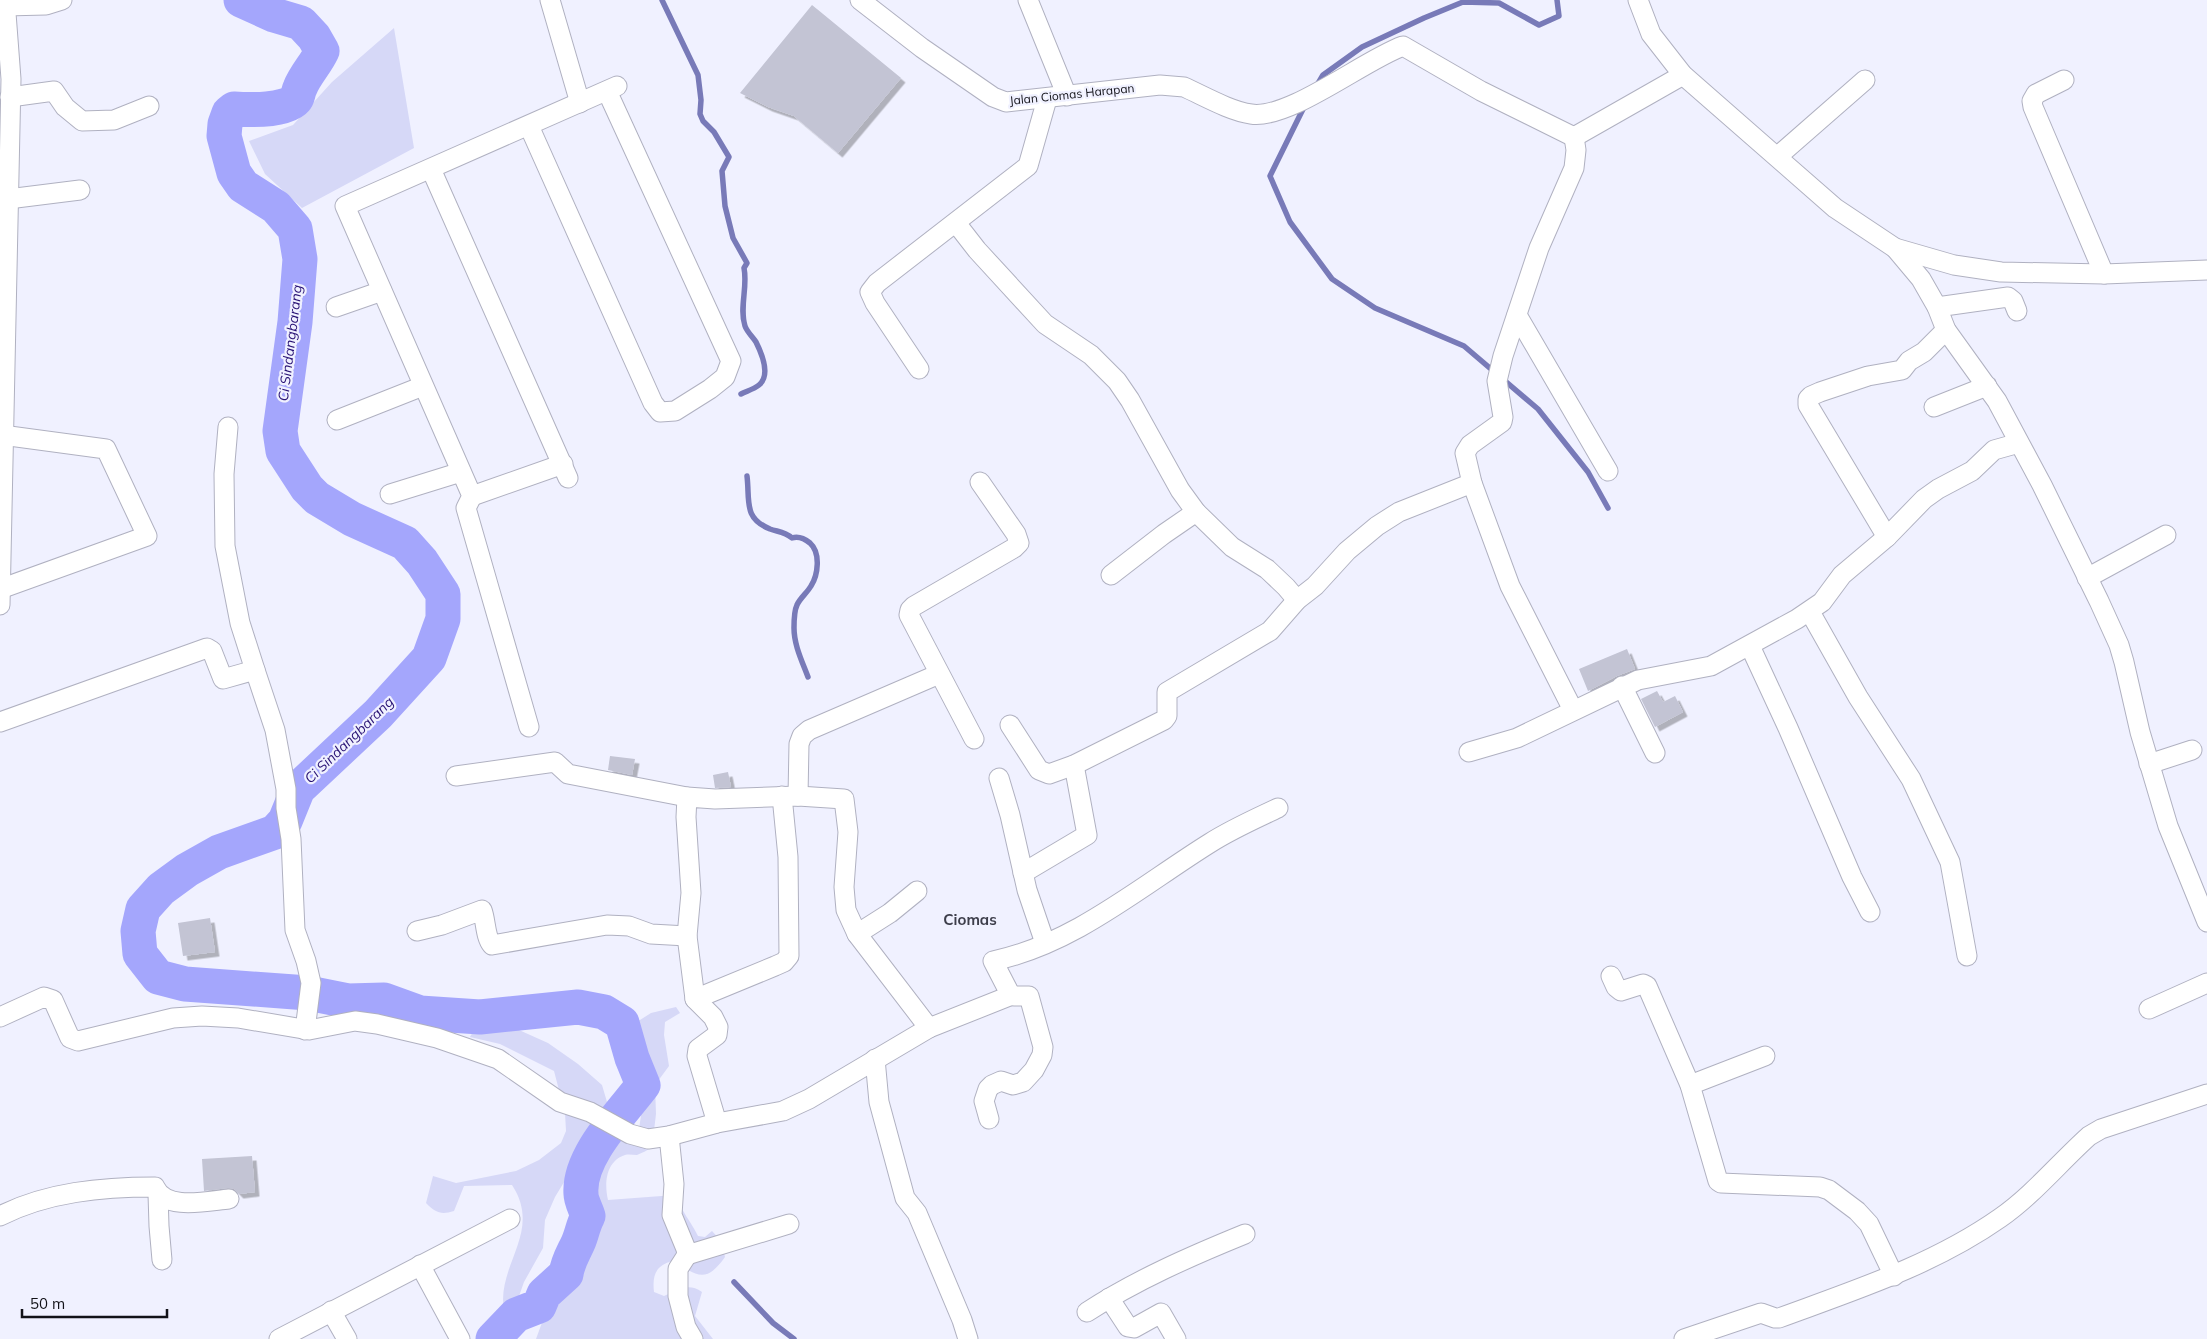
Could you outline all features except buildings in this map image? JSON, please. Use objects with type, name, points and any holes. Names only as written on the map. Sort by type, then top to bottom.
[{"type":"street","points":[[0,605],[8,199],[5,3],[46,5],[62,0]]},
{"type":"street","points":[[550,0],[580,103]]},
{"type":"street","name":"Jalan Ciomas Harapan","points":[[860,0],[922,48],[993,97],[1006,102],[1047,99],[1160,84],[1184,87],[1243,112],[1263,115],[1308,98],[1343,76],[1403,46],[1481,91],[1574,137]]},
{"type":"street","points":[[1028,0],[1067,96]]},
{"type":"street","points":[[1638,0],[1651,34],[1683,75],[1778,156],[1835,208],[1895,248],[1921,278],[1937,307],[1946,330],[1997,401],[2119,645],[2149,764],[2168,826],[2207,922]]},
{"type":"street","points":[[1572,710],[1510,586],[1472,484],[1465,453],[1470,445],[1502,422],[1503,417],[1497,381],[1539,248],[1574,168],[1576,150],[1574,137],[1683,75]]},
{"type":"street","points":[[1778,156],[1865,80]]},
{"type":"street","points":[[2064,80],[2036,94],[2032,101],[2033,108],[2104,274]]},
{"type":"street","points":[[7,85],[54,91],[65,107],[82,121],[114,120],[149,106]]},
{"type":"street","points":[[472,496],[345,206],[612,88],[731,361],[725,377],[675,412],[660,412],[653,403],[529,126]]},
{"type":"street","points":[[919,369],[875,303],[870,292],[877,283],[1028,166],[1047,99]]},
{"type":"street","points":[[431,169],[565,471],[472,496],[466,508],[529,727]]},
{"type":"street","points":[[8,199],[80,190]]},
{"type":"street","points":[[956,223],[977,250],[1045,324],[1091,355],[1117,381],[1130,400],[1180,490],[1196,512],[1232,547],[1267,569],[1297,600]]},
{"type":"street","points":[[1895,248],[1926,258],[2001,272],[2104,274],[2207,270]]},
{"type":"street","points":[[336,307],[382,291]]},
{"type":"street","points":[[1937,307],[2008,297],[2013,301],[2017,311]]},
{"type":"street","points":[[1517,316],[1608,472]]},
{"type":"street","points":[[1888,538],[1808,405],[1808,400],[1816,393],[1858,379],[1902,370],[1909,361],[1924,352],[1946,330]]},
{"type":"street","points":[[337,420],[423,386]]},
{"type":"street","points":[[1934,407],[1987,386]]},
{"type":"street","points":[[228,427],[224,474],[224,546],[240,623],[275,730],[286,789],[286,808],[291,839],[295,930],[311,983],[305,1030]]},
{"type":"street","points":[[0,589],[147,536],[106,449],[2,435]]},
{"type":"street","points":[[1469,752],[1517,738],[1622,686],[1655,676],[1703,668],[1750,646],[1810,612],[1822,602],[1842,575],[1888,538],[1924,499],[1938,489],[1972,471],[1994,450],[2019,443]]},
{"type":"street","points":[[390,494],[461,472]]},
{"type":"street","points":[[974,739],[910,620],[910,610],[1014,548],[1019,543],[1016,534],[980,482]]},
{"type":"street","points":[[1010,725],[1039,770],[1043,774],[1049,774],[1074,766],[1164,720],[1167,716],[1167,692],[1270,631],[1297,600],[1315,586],[1346,551],[1377,526],[1399,512],[1472,484]]},
{"type":"street","points":[[1111,576],[1164,534],[1196,512]]},
{"type":"street","points":[[2087,578],[2166,535]]},
{"type":"street","points":[[1810,612],[1858,697],[1911,779],[1950,862],[1967,956]]},
{"type":"street","points":[[1750,646],[1788,728],[1852,877],[1870,912]]},
{"type":"street","points":[[0,722],[207,648],[212,651],[223,679],[256,670]]},
{"type":"street","points":[[695,999],[784,962],[789,956],[788,857],[790,796],[802,736],[809,730],[939,674]]},
{"type":"street","points":[[1622,686],[1655,753]]},
{"type":"street","points":[[2149,764],[2192,750]]},
{"type":"street","points":[[456,776],[555,762],[568,774],[687,797],[715,799],[790,796],[844,799],[848,832],[844,888],[846,910],[857,934],[928,1028]]},
{"type":"street","points":[[1023,873],[1087,835],[1074,766]]},
{"type":"street","points":[[999,778],[1010,815],[1023,873],[1045,943]]},
{"type":"street","points":[[687,797],[686,817],[691,893],[687,936],[695,999],[713,1017],[718,1027],[717,1035],[698,1049],[697,1056],[717,1123]]},
{"type":"street","points":[[1012,995],[993,961],[1045,943],[1072,931],[1147,887],[1210,842],[1278,808]]},
{"type":"street","points":[[857,934],[890,914],[917,891]]},
{"type":"street","points":[[417,931],[442,925],[482,910],[486,920],[489,941],[492,945],[607,925],[629,926],[651,934],[687,936]]},
{"type":"street","points":[[1611,976],[1620,991],[1643,984],[1647,986],[1690,1085],[1718,1181],[1721,1183],[1813,1185],[1829,1190],[1864,1217],[1894,1276]]},
{"type":"street","points":[[2149,1009],[2207,984]]},
{"type":"street","points":[[0,1018],[44,997],[49,997],[53,1000],[68,1034],[74,1040],[173,1018],[202,1016],[252,1020],[305,1030],[355,1021],[377,1024],[437,1038],[498,1059],[560,1102],[590,1112],[630,1134],[648,1139],[669,1136],[717,1123],[784,1111],[928,1028],[1012,995],[1028,995],[1043,1047],[1042,1055],[1037,1066],[1023,1082],[1013,1085],[1001,1081],[988,1089],[984,1101],[989,1118]]},
{"type":"street","points":[[1690,1085],[1765,1056]]},
{"type":"street","points":[[874,1059],[879,1102],[905,1198],[916,1213],[962,1320],[968,1339]]},
{"type":"street","points":[[1684,1339],[1761,1313],[1779,1318],[1894,1276],[1962,1241],[2001,1218],[2089,1136],[2101,1129],[2207,1094]]},
{"type":"street","points":[[669,1136],[674,1184],[672,1215],[687,1255]]},
{"type":"street","points":[[0,1216],[21,1205],[52,1196],[137,1187],[155,1187],[158,1194],[158,1226],[162,1260]]},
{"type":"street","points":[[158,1194],[171,1202],[229,1199]]},
{"type":"street","points":[[279,1339],[510,1219]]},
{"type":"street","points":[[693,1339],[686,1327],[676,1282],[678,1269],[687,1255],[789,1224]]},
{"type":"street","points":[[1087,1312],[1109,1298],[1187,1258],[1245,1234]]},
{"type":"street","points":[[420,1265],[460,1339]]},
{"type":"street","points":[[1109,1298],[1128,1327],[1134,1328],[1160,1314],[1164,1316],[1176,1339]]},
{"type":"street","points":[[332,1311],[346,1339]]},
{"type":"shaded area","points":[[394,28],[414,148],[302,208],[265,174],[249,141],[293,125],[332,82]]},
{"type":"shaded area","points":[[676,1007],[680,1013],[665,1022],[664,1035],[669,1066],[655,1085],[656,1114],[652,1147],[637,1155],[625,1155],[614,1162],[608,1173],[606,1187],[608,1200],[675,1195],[698,1236],[705,1237],[712,1231],[721,1241],[725,1257],[712,1271],[700,1275],[673,1261],[659,1268],[654,1281],[654,1292],[664,1296],[678,1289],[688,1287],[702,1292],[695,1316],[713,1339],[536,1339],[551,1298],[579,1265],[594,1226],[591,1193],[603,1146],[611,1136],[622,1136],[639,1129],[644,1096],[648,1085],[636,1056],[626,1021],[640,1020],[651,1013]]},
{"type":"shaded area","points":[[487,1024],[510,1026],[548,1043],[578,1064],[602,1085],[607,1102],[607,1108],[598,1126],[555,1197],[545,1220],[543,1248],[511,1310],[504,1310],[503,1294],[506,1278],[521,1233],[523,1218],[520,1202],[512,1185],[464,1186],[454,1211],[442,1213],[426,1203],[433,1176],[456,1183],[516,1171],[539,1160],[561,1143],[566,1131],[565,1113],[554,1071],[500,1044],[470,1037],[475,1028]]},
{"type":"waterway","name":"Ci Sindangbarang","points":[[241,0],[274,15],[301,23],[314,37],[322,51],[302,83],[297,98],[291,103],[267,109],[234,109],[229,113],[225,124],[224,136],[234,173],[243,186],[276,207],[295,229],[300,259],[295,322],[280,431],[283,451],[307,488],[317,498],[352,519],[405,543],[422,562],[443,594],[443,619],[429,658],[378,714],[298,789],[285,821],[275,832],[219,852],[187,870],[161,889],[143,909],[138,931],[140,954],[158,977],[185,984],[308,993],[348,1001],[384,1000],[420,1013],[480,1017],[578,1007],[604,1012],[622,1023],[632,1058],[643,1085],[603,1136],[586,1165],[581,1194],[588,1216],[569,1261],[566,1274],[544,1294],[539,1306],[516,1315],[493,1339]]},
{"type":"waterway","points":[[662,0],[698,75],[701,100],[700,114],[703,121],[714,132],[729,157],[722,171],[725,206],[733,238],[747,263],[744,268],[743,319],[746,328],[761,352],[765,370],[763,381],[753,389],[741,394]]},
{"type":"waterway","points":[[1316,87],[1323,75],[1362,47],[1463,2],[1499,3],[1539,25],[1559,16],[1557,0]]},
{"type":"waterway","points":[[1305,105],[1270,176],[1290,222],[1332,279],[1375,308],[1464,346],[1538,409],[1588,472],[1608,508]]},
{"type":"waterway","points":[[747,476],[749,508],[755,520],[761,525],[784,533],[792,538],[806,540],[816,552],[817,570],[811,586],[797,605],[794,620],[795,641],[808,677]]},
{"type":"waterway","points":[[734,1282],[773,1323],[794,1339]]},
{"type":"district","name":"Ciomas","points":[[970,919]]}]
